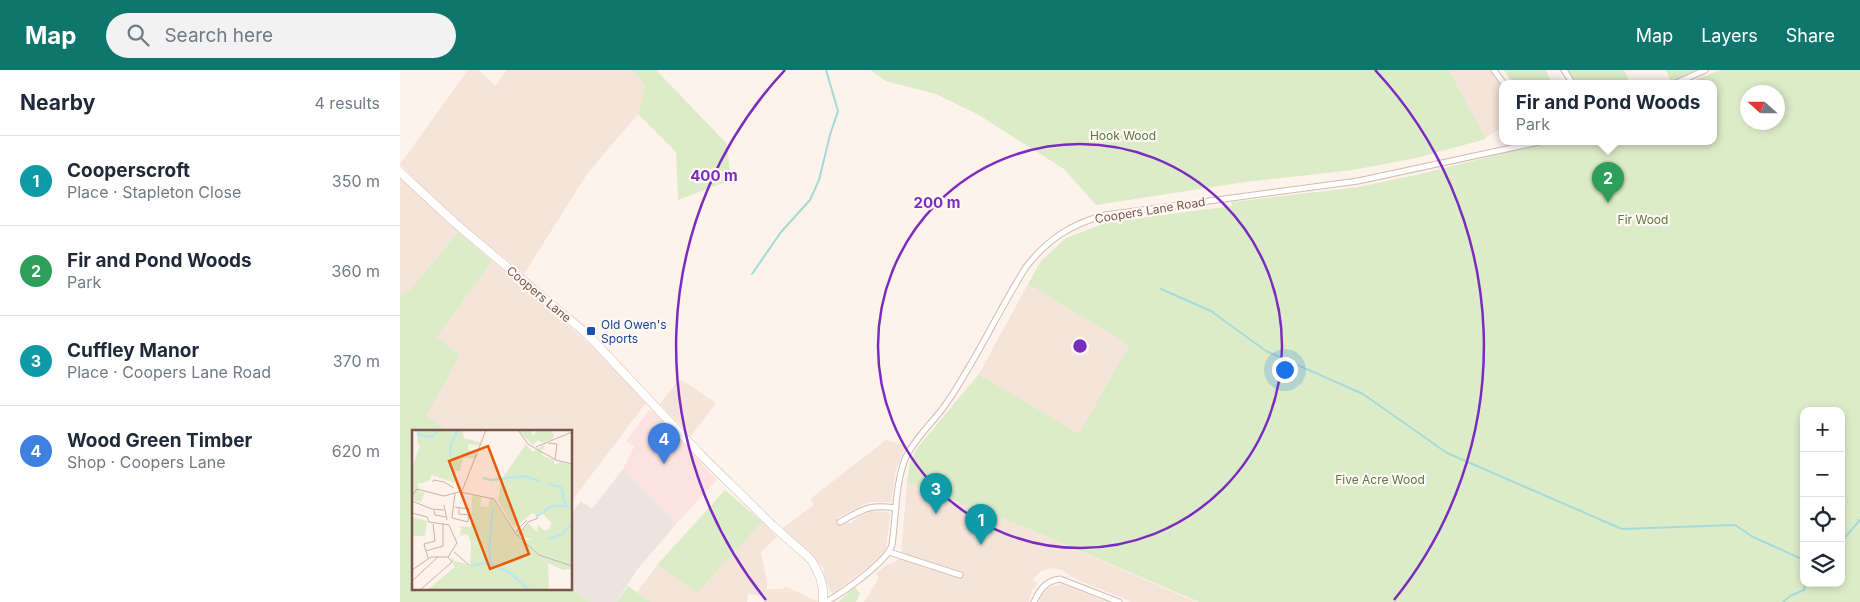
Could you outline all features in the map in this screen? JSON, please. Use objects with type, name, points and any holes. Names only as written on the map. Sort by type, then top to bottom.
[{"type":"main road","name":"Coopers Lane","points":[[400,172],[455,223],[588,335],[714,468],[812,561],[820,577],[824,602]]},
{"type":"street","points":[[1683,80],[1705,70]]},
{"type":"street","name":"Coopers Lane Road","points":[[889,552],[892,545],[900,474],[906,457],[946,403],[966,372],[1026,266],[1049,241],[1071,227],[1089,219],[1105,215],[1358,181],[1525,145]]},
{"type":"street","points":[[840,522],[866,508],[876,506],[896,508]]},
{"type":"street","points":[[824,602],[880,563],[889,552],[960,575]]},
{"type":"street","points":[[1034,602],[1039,590],[1044,585],[1060,579],[1119,602]]},
{"type":"shaded area","points":[[468,70],[478,70],[496,86],[506,70],[632,70],[645,86],[638,114],[587,174],[524,274],[450,213],[422,188],[400,164]]},
{"type":"shaded area","points":[[1449,70],[1491,70],[1499,83],[1499,129],[1485,138]]},
{"type":"shaded area","points":[[400,178],[458,232],[411,289],[400,295]]},
{"type":"shaded area","points":[[492,261],[593,347],[646,403],[572,501],[572,430],[448,430],[425,416],[460,355],[437,337]]},
{"type":"shaded area","points":[[1028,284],[1129,345],[1079,435],[979,374]]},
{"type":"shaded area","points":[[682,380],[716,403],[691,436],[660,404],[678,381]]},
{"type":"shaded area","points":[[649,410],[654,412],[717,480],[677,523],[623,469],[634,447],[626,441]]},
{"type":"shaded area","points":[[886,440],[906,446],[896,470],[891,502],[869,502],[837,518],[841,525],[846,522],[851,523],[858,517],[871,511],[888,512],[890,516],[886,549],[882,556],[871,565],[834,593],[830,592],[824,576],[824,568],[781,529],[814,505],[810,499]]},
{"type":"shaded area","points":[[623,469],[677,523],[636,571],[616,602],[590,602],[572,589],[572,513],[581,501],[592,509]]},
{"type":"shaded area","points":[[907,482],[1029,529],[1196,602],[1132,602],[1080,581],[1061,570],[1050,568],[1040,572],[1034,578],[1033,580],[1038,583],[1032,591],[1029,602],[864,602],[879,578],[876,573],[888,564],[896,561],[901,554]]},
{"type":"shaded area","points":[[762,522],[777,537],[761,553],[767,589],[783,589],[785,586],[818,602],[765,602],[765,596],[748,594],[747,602],[651,602],[637,592],[657,565],[697,593]]},
{"type":"shaded area","points":[[1061,584],[1107,602],[1039,602],[1042,595],[1049,588]]},
{"type":"green space","points":[[632,70],[656,70],[727,144],[731,180],[678,200],[676,152],[638,114],[645,86]]},
{"type":"green space","name":"Hook Wood","points":[[870,70],[1449,70],[1486,139],[1416,158],[1353,170],[1245,182],[1096,205],[1064,169],[977,114],[936,94],[886,81]]},
{"type":"green space","points":[[1504,70],[1546,70],[1550,80],[1510,80]]},
{"type":"green space","points":[[1568,70],[1624,70],[1629,80],[1575,80]]},
{"type":"green space","points":[[1666,70],[1697,70],[1675,80],[1670,80]]},
{"type":"green space","points":[[1720,70],[1860,70],[1860,602],[1199,602],[1029,529],[907,482],[910,463],[917,448],[979,374],[1079,434],[1129,345],[1028,284],[1041,261],[1066,238],[1108,222],[1232,206],[1232,202],[1358,187],[1416,175],[1536,145],[1717,145],[1717,80],[1696,80]]},
{"type":"green space","points":[[458,232],[492,261],[437,337],[460,355],[426,416],[448,430],[412,430],[412,590],[572,589],[590,602],[400,602],[400,295],[411,289]]},
{"type":"green space","points":[[725,490],[762,522],[697,593],[657,565]]},
{"type":"green space","points":[[628,586],[651,602],[616,602]]},
{"type":"green space","points":[[855,587],[860,593],[856,602],[838,602]]},
{"type":"waterway","points":[[752,274],[781,232],[810,200],[819,180],[838,111],[826,70]]},
{"type":"waterway","points":[[1161,289],[1211,311],[1266,351],[1363,394],[1447,453],[1622,529],[1735,525],[1753,537],[1800,558]]},
{"type":"waterway","points":[[1845,537],[1860,520]]},
{"type":"waterway","points":[[1783,602],[1790,596],[1804,590],[1805,587]]},
{"type":"place","name":"Fir and Pond Woods","points":[[1608,203]]},
{"type":"place","name":"Old Owen's Sports","points":[[591,331]]},
{"type":"place","name":"Wood Green Timber","points":[[664,464]]},
{"type":"place","name":"Cuffley Manor","points":[[936,514]]},
{"type":"place","name":"Cooperscroft","points":[[981,545]]},
{"type":"park label","name":"Fir Wood","points":[[1643,219]]},
{"type":"park label","name":"Five Acre Wood","points":[[1380,479]]}]
